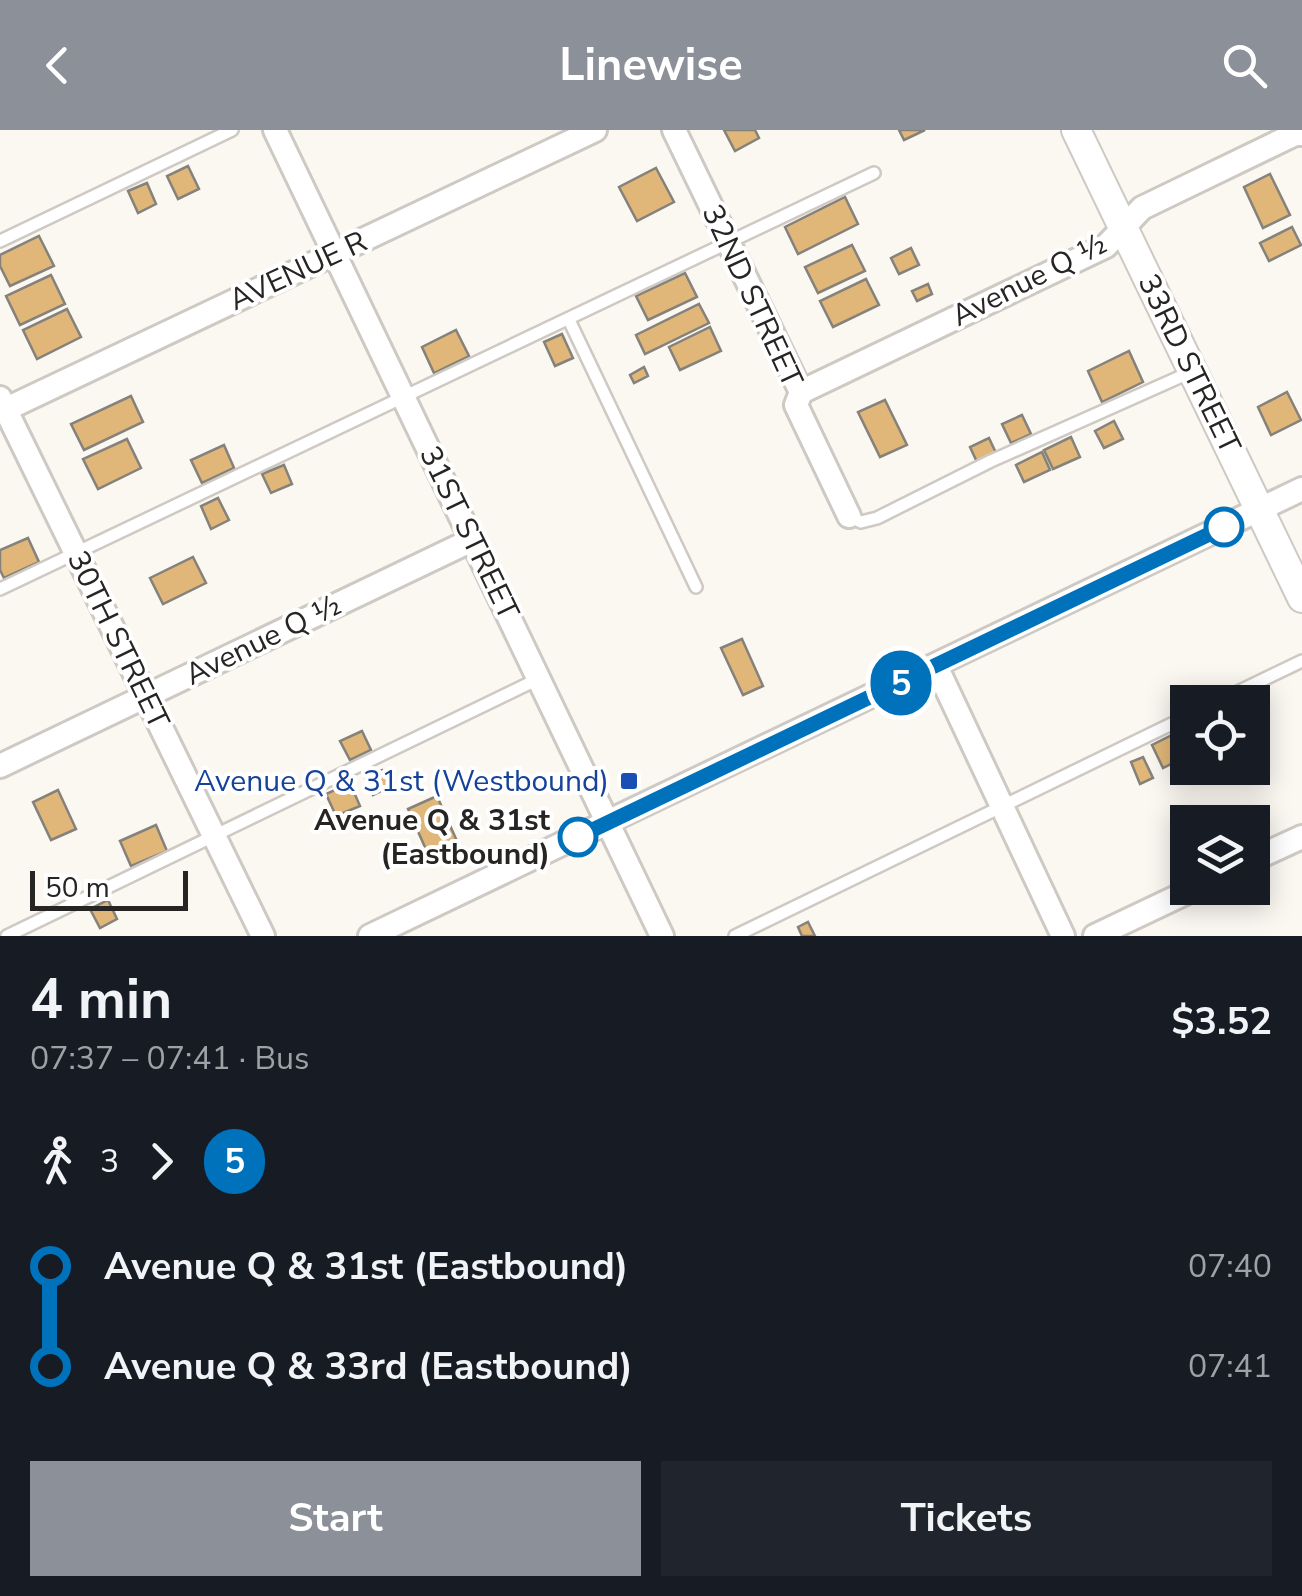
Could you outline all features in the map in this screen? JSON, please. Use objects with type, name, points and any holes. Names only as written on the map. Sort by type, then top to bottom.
[{"type":"street","name":"31ST STREET","points":[[276,130],[662,936]]},
{"type":"street","name":"AVENUE R","points":[[2,407],[595,130]]},
{"type":"street","name":"32ND STREET","points":[[674,130],[801,392],[796,405],[849,516]]},
{"type":"street","name":"33RD STREET","points":[[1076,130],[1302,598]]},
{"type":"street","name":"Avenue Q ½","points":[[801,392],[1106,246],[1142,208],[1294,134],[1302,134]]},
{"type":"street","name":"30TH STREET","points":[[2,407],[263,936]]},
{"type":"street","points":[[370,936],[1302,490]]},
{"type":"street","name":"Avenue Q ½","points":[[0,766],[472,540]]},
{"type":"street","points":[[936,666],[1063,936]]},
{"type":"street","points":[[1270,852],[1302,837]]},
{"type":"street","points":[[1095,936],[1170,900]]},
{"type":"lane","points":[[0,241],[232,130]]},
{"type":"lane","points":[[0,589],[874,173]]},
{"type":"lane","points":[[569,320],[696,586]]},
{"type":"lane","points":[[849,516],[861,522],[877,518],[991,461],[1192,372]]},
{"type":"lane","points":[[1252,685],[1302,661]]},
{"type":"lane","points":[[7,936],[538,679]]},
{"type":"lane","points":[[736,936],[1170,725]]},
{"type":"building","points":[[724,130],[755,130],[759,138],[735,151]]},
{"type":"building","points":[[899,130],[925,130],[904,140]]},
{"type":"building","points":[[188,166],[199,189],[178,199],[167,176]]},
{"type":"building","points":[[656,168],[674,202],[637,221],[619,187]]},
{"type":"building","points":[[1270,174],[1290,215],[1263,228],[1244,187]]},
{"type":"building","points":[[147,183],[156,204],[138,213],[128,191]]},
{"type":"building","points":[[845,197],[858,224],[798,254],[785,227]]},
{"type":"building","points":[[1292,227],[1301,245],[1269,261],[1260,243]]},
{"type":"building","points":[[39,236],[54,266],[10,286],[0,266],[0,255]]},
{"type":"building","points":[[852,245],[865,271],[818,293],[805,267]]},
{"type":"building","points":[[911,248],[919,265],[899,274],[891,258]]},
{"type":"building","points":[[685,273],[697,297],[648,320],[636,296]]},
{"type":"building","points":[[51,275],[65,304],[20,325],[6,296]]},
{"type":"building","points":[[866,279],[879,305],[833,327],[820,301]]},
{"type":"building","points":[[928,284],[932,294],[917,301],[912,291]]},
{"type":"building","points":[[699,304],[709,323],[645,354],[636,335]]},
{"type":"building","points":[[67,309],[81,337],[37,359],[23,330]]},
{"type":"building","points":[[710,327],[721,351],[680,370],[669,347]]},
{"type":"building","points":[[456,330],[469,356],[434,373],[422,347]]},
{"type":"building","points":[[562,334],[573,358],[555,366],[544,342]]},
{"type":"building","points":[[1129,351],[1143,382],[1102,402],[1088,371]]},
{"type":"building","points":[[644,367],[648,376],[634,383],[630,375]]},
{"type":"building","points":[[1287,392],[1301,420],[1271,435],[1258,407]]},
{"type":"building","points":[[131,396],[143,422],[84,450],[71,424]]},
{"type":"building","points":[[885,400],[907,445],[880,457],[858,412]]},
{"type":"building","points":[[1022,415],[1031,434],[1011,443],[1002,424]]},
{"type":"building","points":[[1114,421],[1123,439],[1104,448],[1095,431]]},
{"type":"building","points":[[1071,437],[1080,457],[1053,469],[1044,450]]},
{"type":"building","points":[[989,438],[996,453],[977,462],[970,447]]},
{"type":"building","points":[[127,439],[141,468],[98,489],[83,459]]},
{"type":"building","points":[[224,445],[234,468],[202,483],[191,460]]},
{"type":"building","points":[[1042,452],[1050,470],[1024,482],[1016,465]]},
{"type":"building","points":[[284,465],[292,484],[271,493],[262,474]]},
{"type":"building","points":[[218,498],[229,520],[211,529],[201,506]]},
{"type":"building","points":[[28,538],[39,562],[4,578],[0,550]]},
{"type":"building","points":[[193,557],[206,583],[163,604],[150,578]]},
{"type":"building","points":[[742,639],[763,686],[743,695],[721,648]]},
{"type":"building","points":[[362,731],[371,750],[350,760],[340,741]]},
{"type":"building","points":[[1170,736],[1170,764],[1163,768],[1152,745]]},
{"type":"building","points":[[1143,757],[1153,778],[1140,784],[1131,762]]},
{"type":"building","points":[[382,770],[390,787],[373,795],[365,777]]},
{"type":"building","points":[[350,783],[360,806],[336,816],[326,794]]},
{"type":"building","points":[[58,790],[76,829],[51,840],[33,802]]},
{"type":"building","points":[[437,796],[457,841],[428,854],[408,809]]},
{"type":"building","points":[[156,825],[167,851],[131,866],[120,841]]},
{"type":"building","points":[[108,900],[117,919],[100,928],[90,909]]},
{"type":"building","points":[[808,922],[815,936],[802,936],[798,927]]},
{"type":"bus line","name":"5","points":[[578,837],[1224,527]]},
{"type":"place","name":"Avenue Q & 31st (Westbound)","points":[[629,781]]},
{"type":"place","name":"Avenue Q & 31st (Eastbound)","points":[[578,837]]}]
